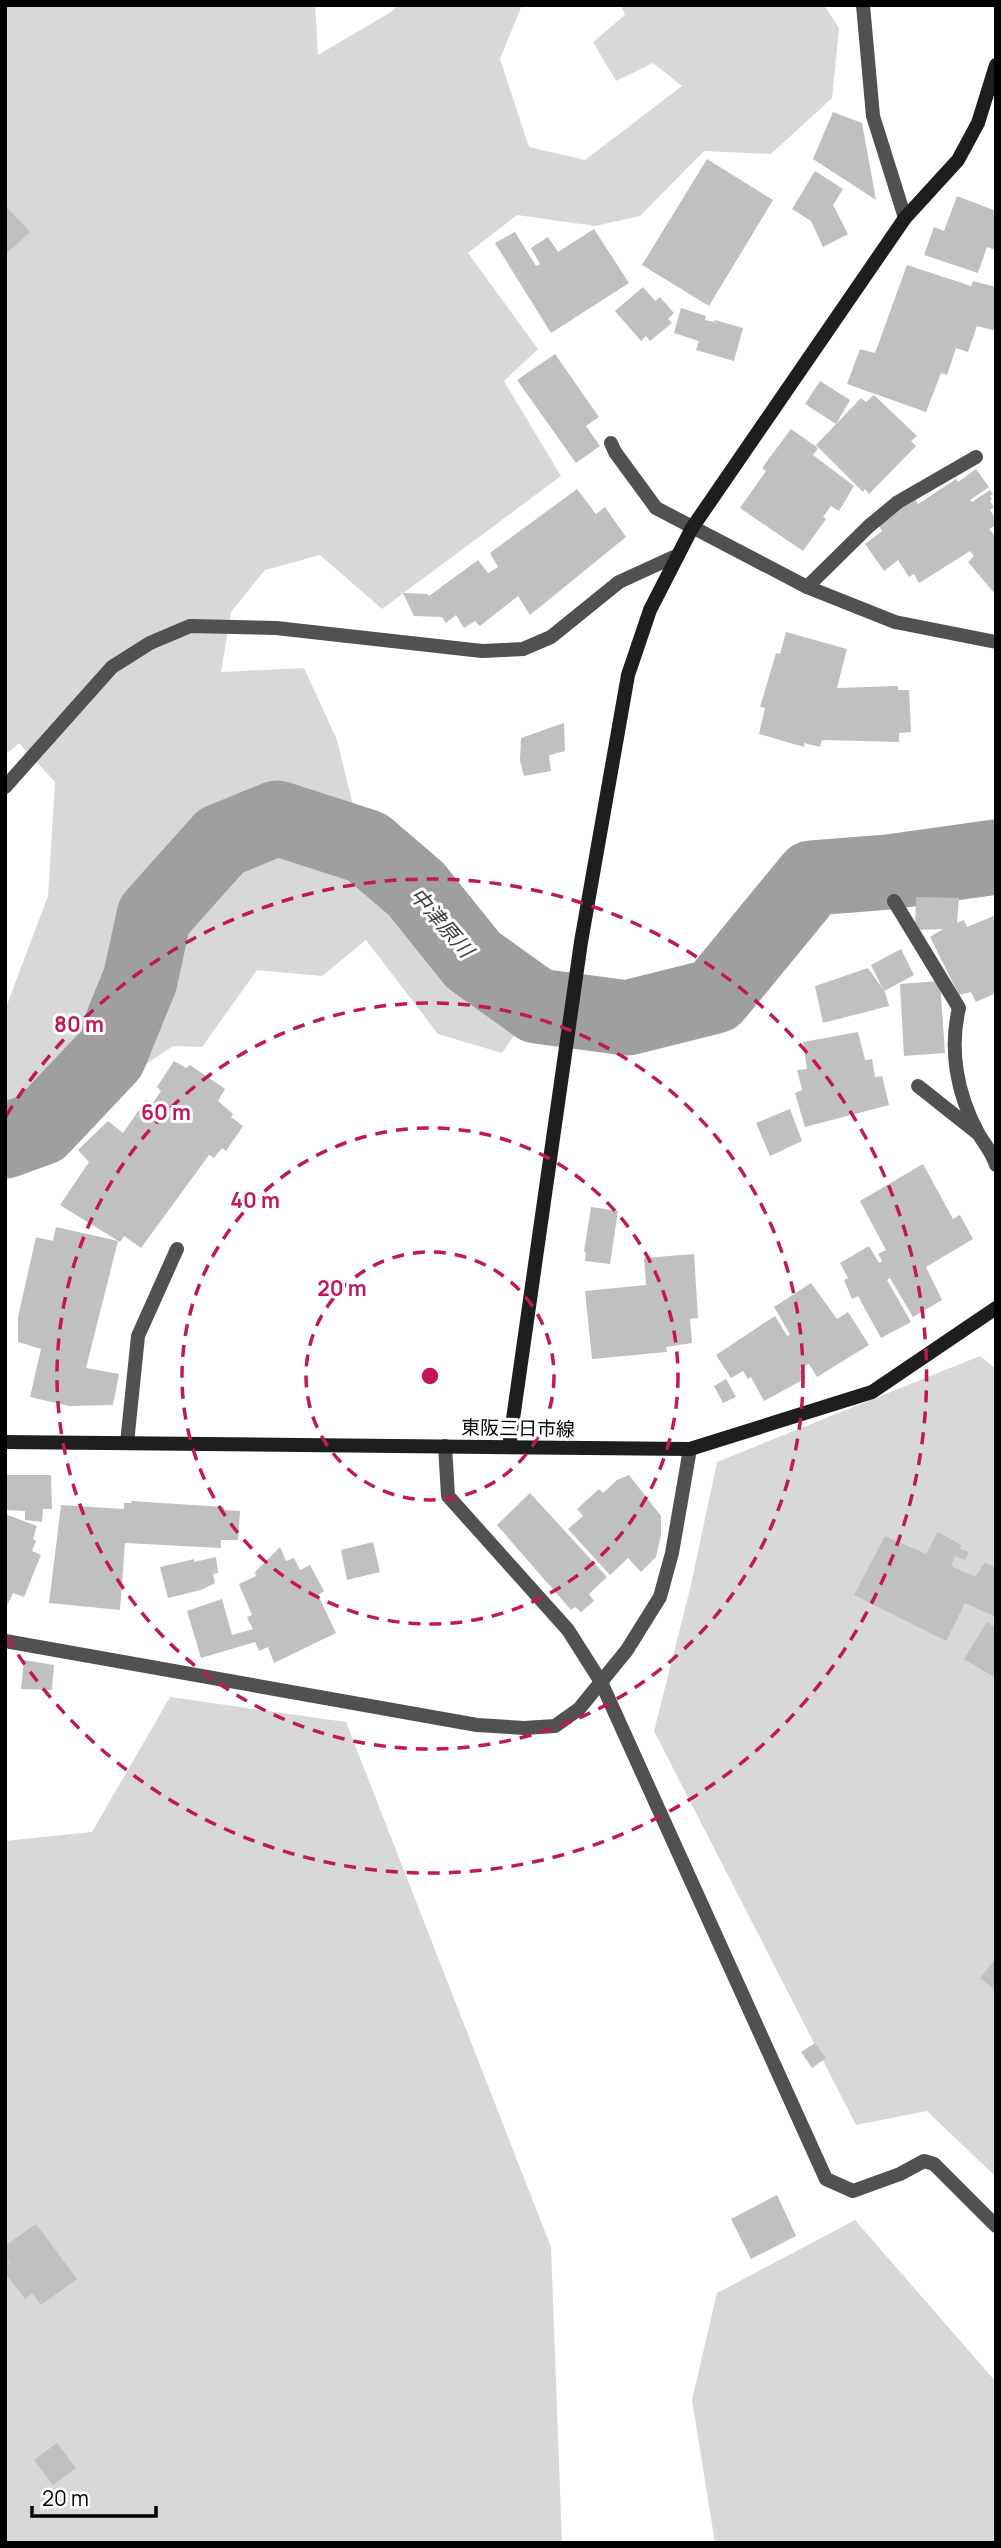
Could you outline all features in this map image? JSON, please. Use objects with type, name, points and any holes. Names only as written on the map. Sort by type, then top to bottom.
[{"type":"street","points":[[863,5],[873,116],[905,218]]},
{"type":"street","points":[[509,1447],[581,942],[628,675],[650,610],[692,528],[905,218],[958,160],[978,123],[996,65]]},
{"type":"street","points":[[611,443],[656,508],[692,528],[807,587],[895,622],[996,642]]},
{"type":"street","points":[[807,587],[869,526],[898,502],[976,457]]},
{"type":"street","points":[[5,787],[112,667],[150,643],[190,626],[276,628],[482,651],[523,649],[551,637],[619,582],[678,555]]},
{"type":"street","points":[[894,901],[959,1008],[953,1034],[955,1061],[960,1091],[977,1133]]},
{"type":"street","points":[[918,1086],[977,1133],[993,1154],[996,1165]]},
{"type":"street","points":[[127,1443],[138,1336],[177,1249]]},
{"type":"street","name":"東阪三日市線","points":[[5,1442],[690,1449],[872,1392],[996,1308]]},
{"type":"street","points":[[445,1446],[447,1496],[568,1629],[601,1682],[827,2179],[853,2191],[901,2174],[924,2161],[934,2164],[996,2226]]},
{"type":"street","points":[[5,1641],[488,1726],[555,1726],[579,1709],[601,1682],[627,1650],[660,1597],[672,1553],[690,1449]]},
{"type":"shaded area","points":[[5,5],[315,5],[318,55],[391,12],[398,5],[522,5],[500,59],[529,147],[585,160],[682,86],[653,63],[616,81],[593,42],[625,15],[621,5],[824,5],[839,28],[832,98],[771,154],[704,151],[640,216],[595,226],[517,215],[468,253],[538,349],[504,381],[561,476],[382,609],[320,555],[265,570],[231,612],[221,672],[304,668],[337,740],[355,814],[385,900],[525,1020],[502,1053],[438,1034],[366,940],[322,976],[257,970],[202,1047],[173,1046],[143,1066],[152,993],[95,992],[79,1065],[38,1111],[5,1112],[5,1010],[48,896],[55,782],[19,743],[5,755]]},
{"type":"shaded area","points":[[980,1356],[996,1369],[996,2177],[927,2111],[856,2125],[654,1731],[690,1589],[717,1462]]},
{"type":"shaded area","points":[[170,1697],[346,1722],[551,2247],[562,2543],[5,2543],[5,1841],[92,1832]]},
{"type":"shaded area","points":[[855,2220],[996,2382],[996,2543],[715,2543],[692,2400],[717,2293]]},
{"type":"building","points":[[833,112],[862,123],[876,200],[813,159]]},
{"type":"building","points":[[707,159],[773,200],[709,306],[642,265]]},
{"type":"building","points":[[815,171],[843,189],[833,205],[848,234],[823,247],[811,221],[792,209]]},
{"type":"building","points":[[957,196],[996,211],[996,250],[987,247],[978,273],[924,255],[934,227],[944,231]]},
{"type":"building","points":[[5,205],[30,232],[5,255]]},
{"type":"building","points":[[594,229],[629,283],[551,333],[495,243],[515,232],[536,266],[540,264],[531,248],[548,237],[558,252]]},
{"type":"building","points":[[907,265],[971,286],[973,281],[996,287],[996,331],[977,326],[968,352],[956,348],[947,375],[941,373],[926,412],[847,384],[860,349],[875,353]]},
{"type":"building","points":[[643,287],[655,301],[660,297],[674,313],[668,319],[672,323],[650,341],[646,336],[641,341],[615,311]]},
{"type":"building","points":[[681,308],[706,316],[705,320],[743,328],[734,361],[696,350],[699,341],[674,333]]},
{"type":"building","points":[[555,354],[599,417],[586,426],[600,446],[576,463],[517,380]]},
{"type":"building","points":[[820,381],[850,400],[836,424],[805,404]]},
{"type":"building","points":[[874,395],[917,436],[911,441],[916,446],[869,494],[865,489],[863,492],[816,445],[861,398],[866,402]]},
{"type":"building","points":[[791,429],[818,448],[813,455],[854,486],[839,511],[831,506],[823,517],[826,519],[803,551],[740,508],[766,471],[762,468]]},
{"type":"building","points":[[976,469],[989,487],[970,500],[972,502],[990,490],[993,494],[990,501],[994,507],[990,510],[996,519],[996,525],[989,529],[996,537],[996,595],[968,562],[974,556],[970,551],[919,583],[914,574],[909,577],[898,560],[884,571],[865,544],[882,531],[878,525],[914,498],[918,504]]},
{"type":"building","points":[[577,489],[596,514],[605,507],[626,537],[530,615],[518,596],[480,626],[475,621],[464,628],[456,615],[446,623],[442,617],[414,616],[403,593],[429,596],[478,560],[488,573],[498,567],[490,553]]},
{"type":"building","points":[[786,632],[847,649],[837,688],[898,686],[898,690],[909,690],[911,732],[899,733],[899,742],[822,740],[820,747],[804,743],[804,747],[759,734],[765,708],[760,707],[776,653],[780,654]]},
{"type":"building","points":[[564,723],[565,751],[549,755],[551,771],[524,776],[520,761],[521,738]]},
{"type":"building","points":[[916,897],[959,898],[957,923],[964,920],[967,927],[996,915],[996,993],[976,1002],[971,992],[959,995],[930,937],[943,929],[915,930]]},
{"type":"building","points":[[901,949],[914,975],[884,991],[871,965]]},
{"type":"building","points":[[868,968],[885,992],[889,1006],[823,1023],[815,986]]},
{"type":"building","points":[[940,981],[945,1053],[904,1056],[900,984]]},
{"type":"building","points":[[858,1032],[865,1060],[872,1059],[875,1077],[882,1076],[889,1105],[805,1127],[795,1093],[802,1090],[797,1070],[807,1069],[803,1042]]},
{"type":"building","points":[[174,1061],[186,1068],[190,1065],[225,1089],[218,1101],[233,1114],[231,1117],[243,1126],[226,1151],[222,1148],[214,1158],[209,1155],[141,1248],[124,1236],[120,1242],[60,1205],[89,1162],[78,1150],[108,1121],[123,1133],[146,1100],[153,1103],[161,1091],[157,1087]]},
{"type":"building","points":[[790,1109],[802,1141],[770,1156],[756,1123]]},
{"type":"building","points":[[923,1164],[953,1219],[960,1215],[973,1239],[926,1267],[942,1300],[913,1317],[890,1278],[887,1280],[911,1322],[881,1338],[858,1296],[852,1299],[844,1280],[848,1278],[840,1263],[869,1246],[879,1263],[882,1261],[878,1254],[886,1250],[860,1201]]},
{"type":"building","points":[[591,1207],[618,1211],[610,1264],[585,1261]]},
{"type":"building","points":[[56,1227],[118,1241],[86,1368],[119,1374],[113,1405],[69,1406],[30,1397],[41,1349],[18,1342],[18,1317],[36,1237],[53,1241]]},
{"type":"building","points":[[694,1254],[698,1318],[690,1319],[692,1343],[666,1347],[667,1352],[592,1359],[585,1291],[646,1285],[644,1258]]},
{"type":"building","points":[[811,1283],[837,1319],[848,1312],[869,1345],[817,1377],[809,1364],[800,1368],[806,1378],[764,1401],[751,1377],[748,1379],[743,1371],[731,1378],[716,1355],[775,1316],[787,1336],[790,1334],[774,1307]]},
{"type":"building","points":[[726,1379],[736,1397],[723,1403],[714,1386]]},
{"type":"building","points":[[5,1475],[51,1475],[52,1509],[43,1509],[42,1522],[25,1520],[25,1511],[5,1510]]},
{"type":"building","points":[[629,1475],[661,1516],[661,1535],[656,1557],[641,1572],[628,1558],[610,1575],[568,1529],[583,1516],[577,1509],[599,1489],[603,1493],[617,1480]]},
{"type":"building","points":[[530,1493],[607,1577],[589,1594],[594,1601],[581,1612],[575,1607],[571,1610],[497,1525]]},
{"type":"building","points":[[131,1501],[224,1507],[224,1510],[240,1511],[238,1540],[221,1540],[221,1548],[125,1543],[120,1610],[49,1603],[61,1505],[124,1509],[124,1503],[132,1503]]},
{"type":"building","points":[[5,1514],[37,1526],[32,1551],[41,1555],[24,1597],[13,1593],[8,1604],[5,1603]]},
{"type":"building","points":[[938,1532],[961,1545],[960,1549],[969,1552],[965,1560],[955,1556],[951,1566],[975,1577],[985,1562],[996,1568],[996,1617],[965,1603],[946,1641],[854,1595],[885,1536],[926,1554]]},
{"type":"building","points":[[373,1542],[380,1572],[347,1580],[341,1550]]},
{"type":"building","points":[[280,1547],[286,1561],[294,1558],[300,1570],[310,1565],[324,1591],[318,1595],[336,1633],[274,1663],[268,1647],[259,1651],[255,1642],[201,1658],[187,1611],[222,1599],[232,1635],[253,1629],[247,1617],[252,1615],[239,1584],[256,1576],[255,1572]]},
{"type":"building","points":[[216,1557],[218,1573],[213,1574],[215,1583],[201,1590],[168,1598],[160,1567]]},
{"type":"building","points":[[987,1622],[996,1628],[996,1678],[964,1659]]},
{"type":"building","points":[[24,1660],[54,1665],[52,1690],[21,1689]]},
{"type":"building","points":[[996,1958],[996,1991],[980,1978]]},
{"type":"building","points":[[815,2043],[826,2058],[812,2068],[801,2052]]},
{"type":"building","points":[[777,2195],[796,2236],[751,2259],[731,2219]]},
{"type":"building","points":[[36,2224],[77,2279],[41,2305],[32,2293],[25,2299],[5,2273],[5,2260],[11,2265],[5,2257],[5,2246]]},
{"type":"building","points":[[57,2443],[76,2468],[53,2485],[34,2460]]},
{"type":"waterway","name":"中津原川","points":[[5,1141],[41,1128],[109,1056],[140,980],[154,916],[221,841],[277,818],[367,847],[416,889],[473,960],[537,1006],[627,1018],[715,996],[812,878],[889,872],[996,857]]}]
